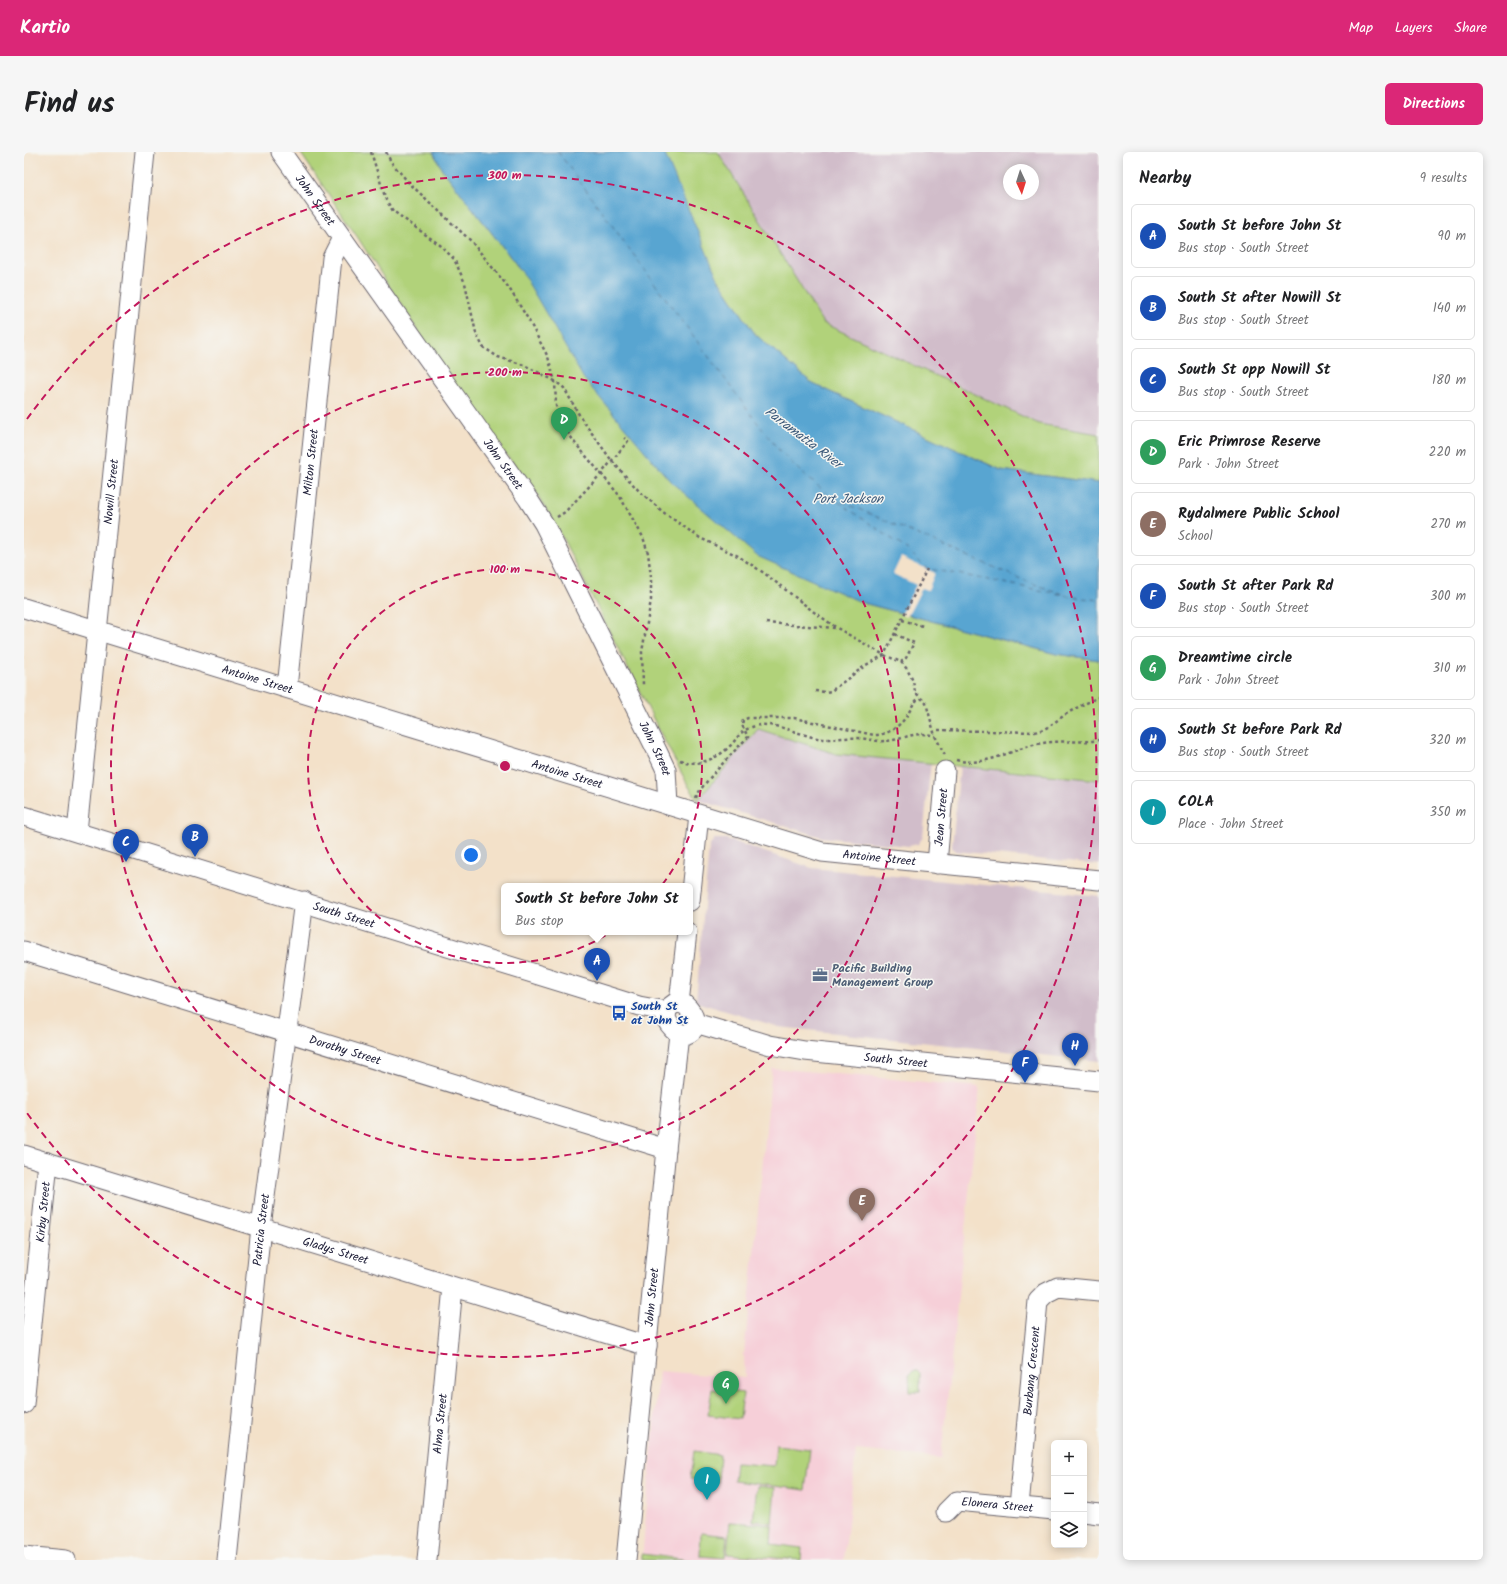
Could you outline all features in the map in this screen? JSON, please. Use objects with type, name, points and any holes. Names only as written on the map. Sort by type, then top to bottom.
[{"type":"street","name":"Nowill Street","points":[[77,832],[145,152]]},
{"type":"street","name":"John Street","points":[[281,152],[528,499],[544,524],[666,770],[668,805]]},
{"type":"street","name":"Milton Street","points":[[288,688],[332,258],[342,238]]},
{"type":"street","name":"Antoine Street","points":[[24,608],[668,805],[698,808],[822,852],[1099,880]]},
{"type":"street","name":"Jean Street","points":[[937,864],[947,762]]},
{"type":"street","points":[[692,883],[698,808]]},
{"type":"street","name":"South Street","points":[[24,816],[304,901],[639,1006],[672,1007]]},
{"type":"street","name":"Patricia Street","points":[[227,1560],[261,1227],[304,901]]},
{"type":"street","points":[[672,1007],[687,1007],[695,1023],[694,1028],[690,1033],[685,1035],[679,1034],[667,1022],[665,1016],[672,1007],[686,935]]},
{"type":"street","name":"Dorothy Street","points":[[24,951],[666,1149]]},
{"type":"street","name":"South Street","points":[[695,1023],[770,1045],[805,1051],[1099,1081]]},
{"type":"street","name":"John Street","points":[[626,1560],[666,1149],[679,1034]]},
{"type":"street","name":"Gladys Street","points":[[24,1155],[647,1346]]},
{"type":"street","name":"Kirby Street","points":[[24,1404],[48,1162]]},
{"type":"street","name":"Alma Street","points":[[427,1560],[454,1287]]},
{"type":"street","name":"Burbang Crescent","points":[[1019,1506],[1038,1301],[1046,1293],[1058,1287],[1099,1291]]},
{"type":"street","name":"Elonera Street","points":[[946,1512],[956,1501],[1051,1510]]},
{"type":"street","points":[[1087,1512],[1099,1514]]},
{"type":"street","points":[[24,1556],[66,1560]]},
{"type":"path","points":[[372,152],[386,200],[393,211],[440,246],[454,259],[465,283],[476,333],[483,347],[498,357],[524,365],[564,388],[581,418],[612,461],[639,490],[663,512],[700,538],[738,556],[764,573],[837,628],[884,655],[901,662],[914,681],[915,692],[926,703],[935,736],[947,762],[986,760],[1042,743],[1099,740]]},
{"type":"path","points":[[386,152],[391,162],[409,184],[471,241],[493,266],[528,319],[548,357],[554,381],[556,406],[562,424],[575,443],[619,496],[643,537],[648,554],[651,577],[651,600],[642,652],[641,671],[644,689]]},
{"type":"path","points":[[544,524],[565,512],[602,474],[628,441],[624,438]]},
{"type":"path","points":[[815,691],[831,691],[866,665],[884,655],[927,570]]},
{"type":"path","points":[[903,619],[923,626]]},
{"type":"path","points":[[766,623],[837,628]]},
{"type":"path","points":[[895,634],[914,643],[906,658],[901,662]]},
{"type":"path","points":[[938,730],[1041,731],[1052,726],[1062,717],[1083,704],[1099,697]]},
{"type":"path","points":[[698,808],[697,794],[748,737],[742,725],[743,720],[748,718],[794,718],[874,735],[883,735],[889,733],[898,726],[908,714],[916,700],[920,698]]},
{"type":"path","points":[[676,756],[680,761],[692,764],[706,761],[719,755],[740,733],[758,725],[770,726],[826,739],[844,737],[882,742],[924,733],[935,736]]},
{"type":"shaded area","points":[[718,152],[1099,152],[1099,434],[1039,424],[823,323]]},
{"type":"shaded area","points":[[758,729],[836,754],[931,762],[923,837],[918,844],[908,846],[822,837],[698,800]]},
{"type":"shaded area","points":[[960,766],[1099,780],[1099,865],[955,851],[952,847]]},
{"type":"shaded area","points":[[714,839],[726,839],[812,868],[1099,896],[1099,1061],[779,1027],[696,1002],[709,847]]},
{"type":"shaded area","points":[[772,1068],[980,1087],[941,1458],[856,1450],[844,1560],[642,1560],[659,1371],[745,1378],[744,1355]]},
{"type":"green space","points":[[300,152],[433,152],[442,169],[522,272],[863,603],[1056,654],[1099,660],[1099,780],[836,754],[758,729],[698,800],[689,787],[660,732],[563,539],[537,494],[461,398],[358,238]]},
{"type":"green space","points":[[660,152],[718,152],[823,323],[1039,424],[1099,434],[1099,483],[1001,470],[813,384],[755,334],[718,279]]},
{"type":"green space","points":[[915,1370],[920,1373],[920,1392],[910,1392],[909,1374]]},
{"type":"green space","points":[[712,1389],[743,1393],[740,1419],[708,1415]]},
{"type":"green space","points":[[776,1445],[810,1449],[805,1490],[734,1481],[736,1463],[774,1466]]},
{"type":"green space","points":[[694,1451],[720,1455],[718,1483],[690,1479]]},
{"type":"green space","points":[[757,1486],[775,1488],[772,1523],[753,1521]]},
{"type":"green space","points":[[730,1522],[772,1525],[771,1544],[802,1548],[801,1560],[727,1554]]},
{"type":"green space","points":[[701,1533],[727,1536],[725,1558],[700,1556]]},
{"type":"green space","points":[[642,1554],[690,1560],[642,1560]]},
{"type":"water","name":"Port Jackson","points":[[433,152],[664,152],[718,279],[755,334],[813,384],[1001,470],[1099,483],[1099,660],[1056,654],[863,603],[757,556],[670,481],[584,379],[522,272],[442,169]]},
{"type":"pier","points":[[901,557],[935,573],[928,590],[922,588],[907,617],[901,615],[916,585],[893,574]]},
{"type":"ferry route","points":[[558,152],[753,417],[778,449],[801,472],[830,496],[908,550],[927,569],[1074,597],[1099,600]]},
{"type":"ferry route","points":[[834,498],[1028,582],[1069,596]]},
{"type":"place","name":"Eric Primrose Reserve","points":[[564,440]]},
{"type":"place","name":"South St after Nowill St","points":[[195,857]]},
{"type":"place","name":"South St opp Nowill St","points":[[126,862]]},
{"type":"place","name":"Pacific Building Management Group","points":[[820,975]]},
{"type":"place","name":"South St before John St","points":[[597,981]]},
{"type":"place","name":"South St at John St","points":[[619,1013]]},
{"type":"place","name":"South St before Park Rd","points":[[1075,1066]]},
{"type":"place","name":"South St after Park Rd","points":[[1025,1083]]},
{"type":"place","name":"Rydalmere Public School","points":[[862,1221]]},
{"type":"place","name":"Dreamtime circle","points":[[726,1404]]},
{"type":"place","name":"COLA","points":[[707,1500]]},
{"type":"water label","name":"Parramatta River","points":[[804,437]]}]
